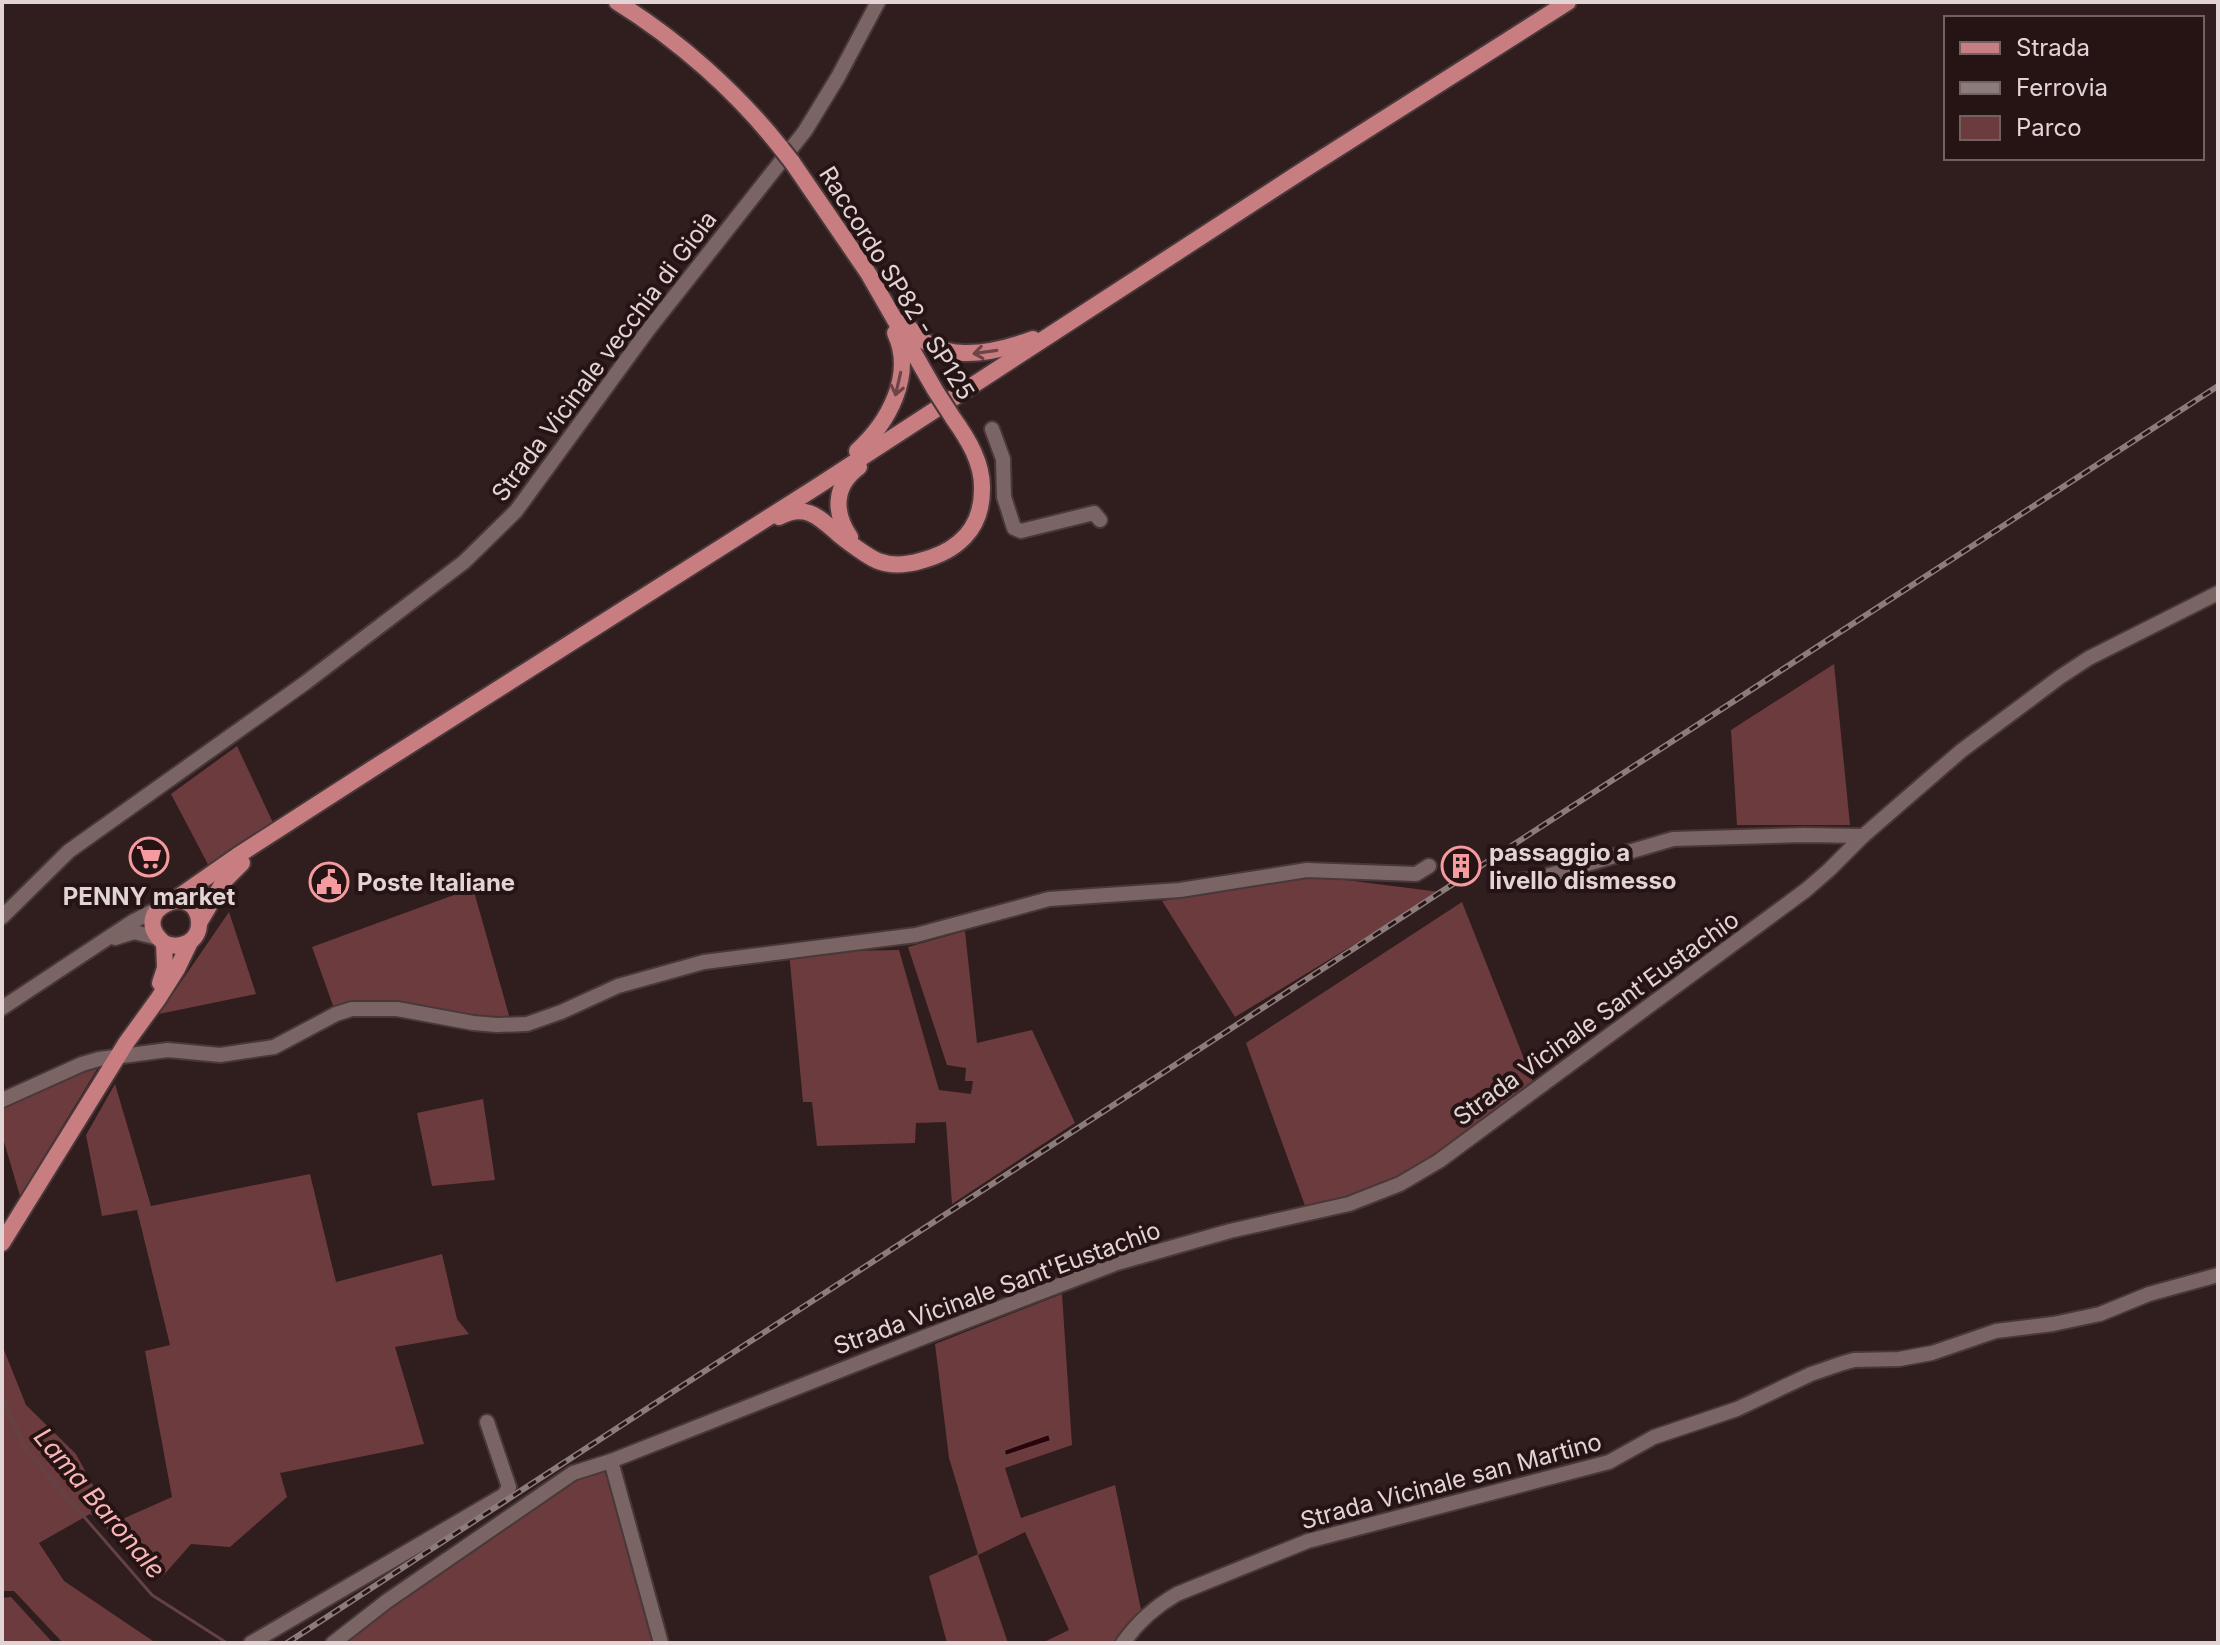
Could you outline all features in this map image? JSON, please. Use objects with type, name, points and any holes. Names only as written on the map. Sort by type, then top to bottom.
[{"type":"main road","name":"Raccordo SP82 - SP125","points":[[617,2],[680,47],[723,84],[792,162],[874,283],[974,452],[982,475],[980,508],[969,534],[949,551],[936,557],[912,563],[879,561],[839,535],[826,521],[806,512],[784,514],[732,539]]},
{"type":"main road","points":[[122,1050],[163,977],[166,961],[153,926],[155,913],[166,904],[1568,2]]},
{"type":"main road","points":[[874,283],[910,329],[924,342],[939,349],[974,354],[993,352],[1059,329]]},
{"type":"main road","points":[[818,486],[881,425],[899,383],[898,339],[874,283]]},
{"type":"main road","points":[[855,545],[837,510],[842,486],[853,472],[917,421]]},
{"type":"main road","points":[[199,923],[224,881],[253,852],[299,816]]},
{"type":"main road","points":[[2,1243],[122,1050],[177,969],[198,931],[198,916],[189,904],[166,904]]},
{"type":"main road","points":[[161,941],[177,947],[190,942]]},
{"type":"street","name":"Strada Vicinale vecchia di Gioia","points":[[2,917],[69,851],[305,683],[464,562],[516,511],[648,330],[805,131],[878,2]]},
{"type":"street","points":[[992,429],[1003,459],[1004,497],[1014,528],[1021,531],[1094,513],[1100,520]]},
{"type":"street","name":"Strada Vicinale Sant'Eustachio","points":[[333,1643],[387,1601],[573,1473],[611,1461],[1117,1263],[1230,1231],[1337,1208],[1400,1184],[1439,1161],[1806,890],[1961,751],[2060,677],[2089,658],[2218,593]]},
{"type":"street","points":[[1504,882],[1536,879],[1673,839],[1863,836]]},
{"type":"street","points":[[2,1100],[82,1064],[122,1050],[220,1055],[262,1050],[352,1009],[397,1009],[497,1025],[527,1024],[618,986],[704,962],[916,935],[1049,899],[1180,890],[1307,870],[1416,874],[1429,866]]},
{"type":"street","points":[[2,1008],[132,922],[166,904]]},
{"type":"street","points":[[99,944],[134,932],[161,941]]},
{"type":"street","name":"Strada Vicinale san Martino","points":[[1123,1643],[1140,1622],[1166,1600],[1308,1541],[1609,1462],[1654,1437],[1737,1409],[1811,1374],[1843,1363],[1932,1353],[1996,1331],[2100,1314],[2149,1294],[2218,1275]]},
{"type":"street","points":[[251,1643],[504,1495],[509,1487],[487,1422]]},
{"type":"street","points":[[611,1461],[661,1643]]},
{"type":"green space","points":[[1834,664],[1850,825],[1737,825],[1731,730]]},
{"type":"green space","points":[[237,746],[275,827],[213,874],[171,794]]},
{"type":"green space","points":[[1306,875],[1440,892],[1235,1017],[1162,901]]},
{"type":"green space","points":[[473,888],[512,1026],[404,1010],[336,1014],[312,947]]},
{"type":"green space","points":[[1462,902],[1536,1089],[1388,1189],[1308,1214],[1246,1043]]},
{"type":"green space","points":[[229,912],[256,994],[159,1014]]},
{"type":"green space","points":[[965,931],[977,1043],[1032,1030],[1075,1123],[952,1204],[946,1122],[916,1123],[915,1143],[817,1146],[812,1102],[803,1102],[789,952],[899,950],[939,1090],[971,1094],[973,1081],[965,1081],[966,1068],[947,1065],[908,947]]},
{"type":"green space","points":[[99,1066],[20,1196],[2,1135],[2,1100]]},
{"type":"green space","points":[[115,1084],[151,1206],[310,1174],[336,1282],[442,1254],[457,1319],[469,1334],[395,1347],[424,1444],[280,1473],[287,1497],[230,1547],[191,1544],[162,1577],[90,1514],[39,1543],[64,1581],[156,1643],[63,1643],[14,1591],[2,1591],[2,1345],[26,1405],[76,1454],[104,1506],[118,1521],[172,1497],[145,1351],[170,1345],[137,1210],[102,1216],[86,1135]]},
{"type":"green space","points":[[483,1099],[495,1180],[432,1186],[417,1113]]},
{"type":"green space","points":[[1062,1294],[1072,1445],[1005,1468],[1021,1518],[1115,1485],[1143,1619],[1123,1643],[1042,1643],[1069,1630],[1025,1532],[978,1555],[1008,1643],[947,1643],[929,1576],[978,1554],[949,1458],[935,1344]]},
{"type":"green space","points":[[611,1464],[663,1643],[340,1643],[361,1623],[572,1482]]},
{"type":"green space","points":[[11,1597],[53,1643],[2,1643],[2,1598]]},
{"type":"shaded area","points":[[1049,1434],[1051,1441],[1005,1456],[1004,1450]]},
{"type":"waterway","name":"Lama Baronale","points":[[2,1398],[26,1450],[152,1595],[227,1643]]},
{"type":"railway","points":[[287,1643],[2218,386]]},
{"type":"place","name":"PENNY market","points":[[149,857]]},
{"type":"place","name":"passaggio a livello dismesso","points":[[1461,866]]},
{"type":"place","name":"Poste Italiane","points":[[329,882]]}]
